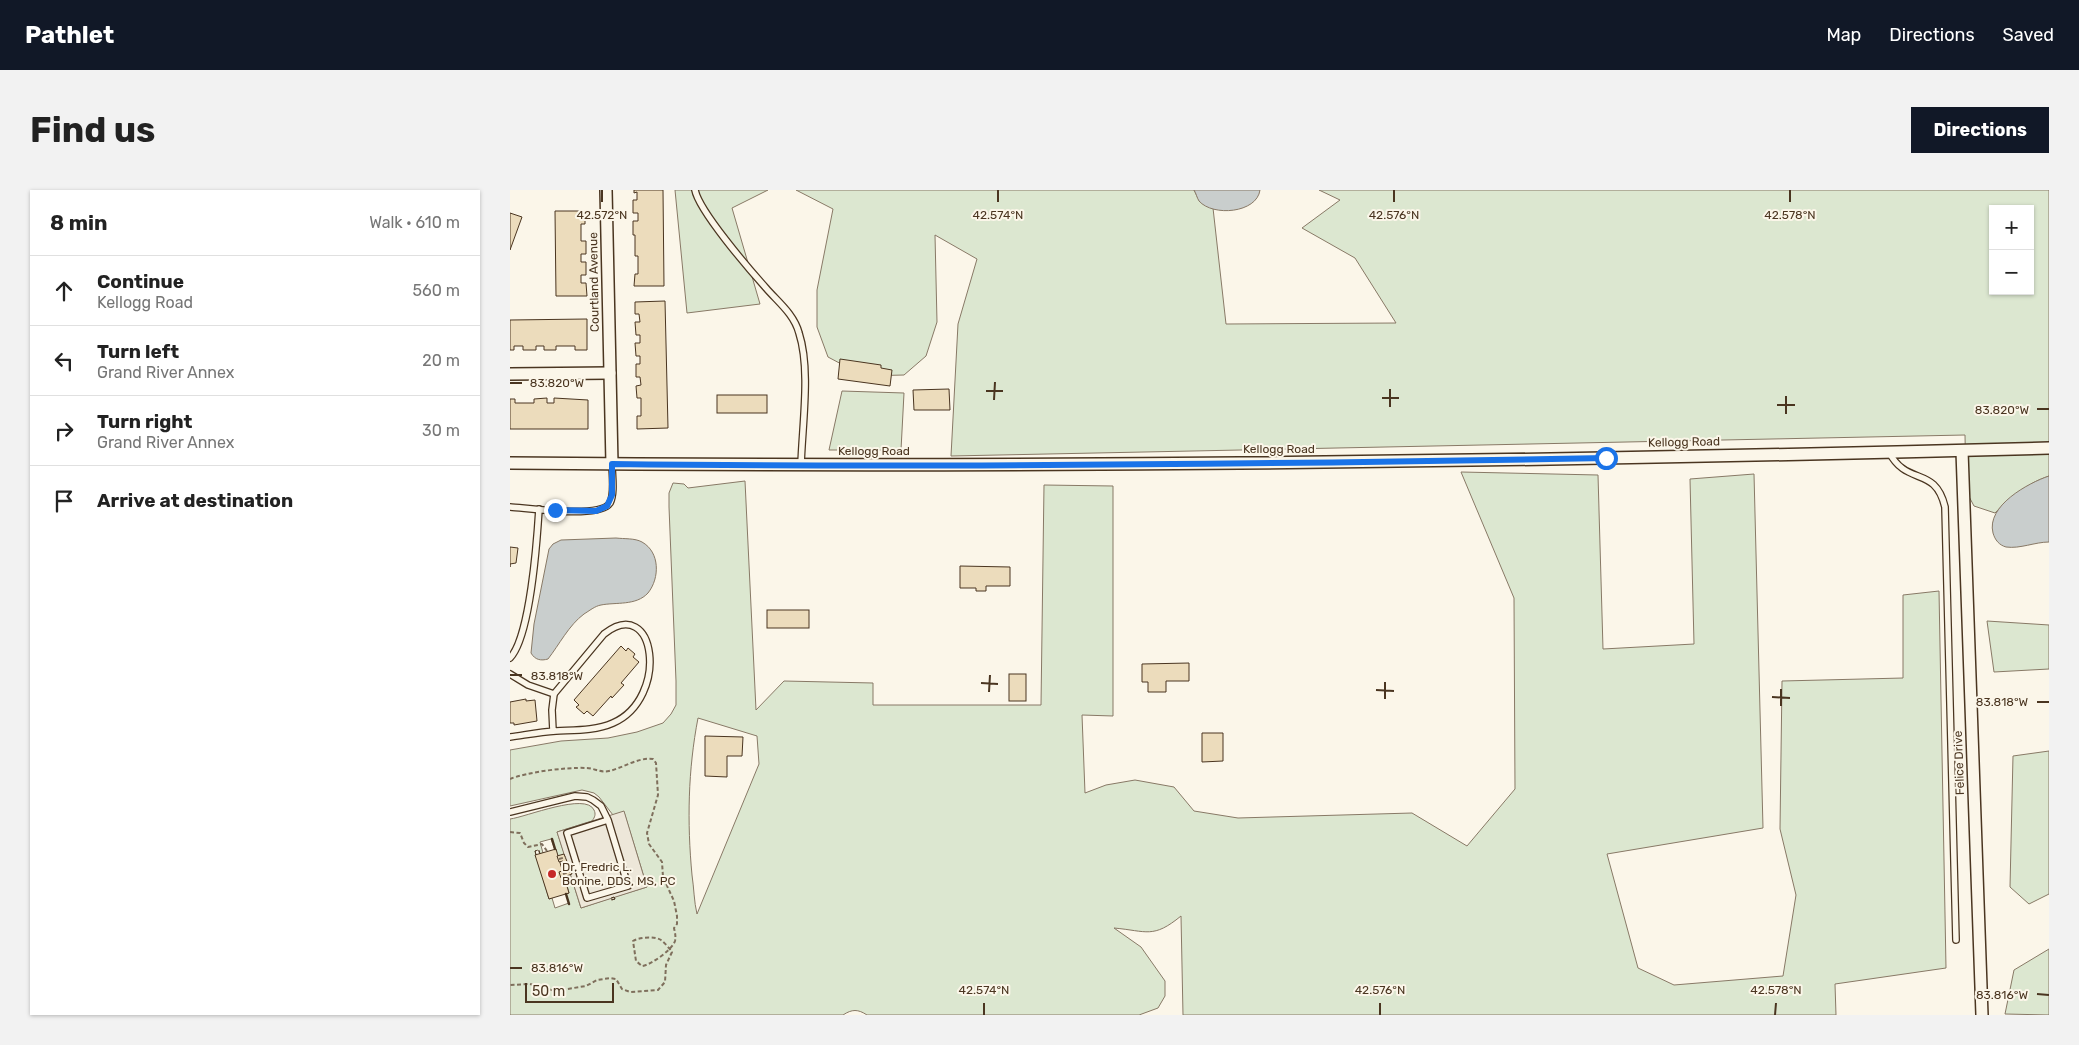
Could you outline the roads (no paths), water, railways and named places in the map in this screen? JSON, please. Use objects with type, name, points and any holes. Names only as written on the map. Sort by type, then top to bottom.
[{"type":"street","name":"Courtland Avenue","points":[[606,190],[612,464]]},
{"type":"street","points":[[510,374],[610,373]]},
{"type":"street","name":"Kellogg Road","points":[[510,463],[801,466],[1410,461],[2049,448]]},
{"type":"street","name":"Felice Drive","points":[[1962,451],[1982,1015]]},
{"type":"lane","points":[[695,190],[703,210],[764,286],[791,315],[799,332],[805,370],[801,466]]},
{"type":"lane","points":[[1890,452],[1894,462],[1901,468],[1912,475],[1934,483],[1939,489],[1945,507],[1956,940]]},
{"type":"lane","points":[[510,507],[587,512],[604,509],[610,503],[612,495],[612,464]]},
{"type":"lane","points":[[510,658],[518,648],[524,626],[536,556],[539,509]]},
{"type":"lane","points":[[510,737],[603,727],[619,720],[633,709],[647,684],[649,650],[645,636],[634,627],[619,626],[611,628],[604,634],[554,694],[552,710],[554,731]]},
{"type":"lane","points":[[510,674],[528,685],[554,694]]},
{"type":"lane","points":[[510,812],[581,796],[597,802],[608,820],[628,886],[587,898],[567,833],[608,820]]},
{"type":"place","name":"Dr. Fredric L. Bonine, DDS, MS, PC","points":[[552,874]]}]
